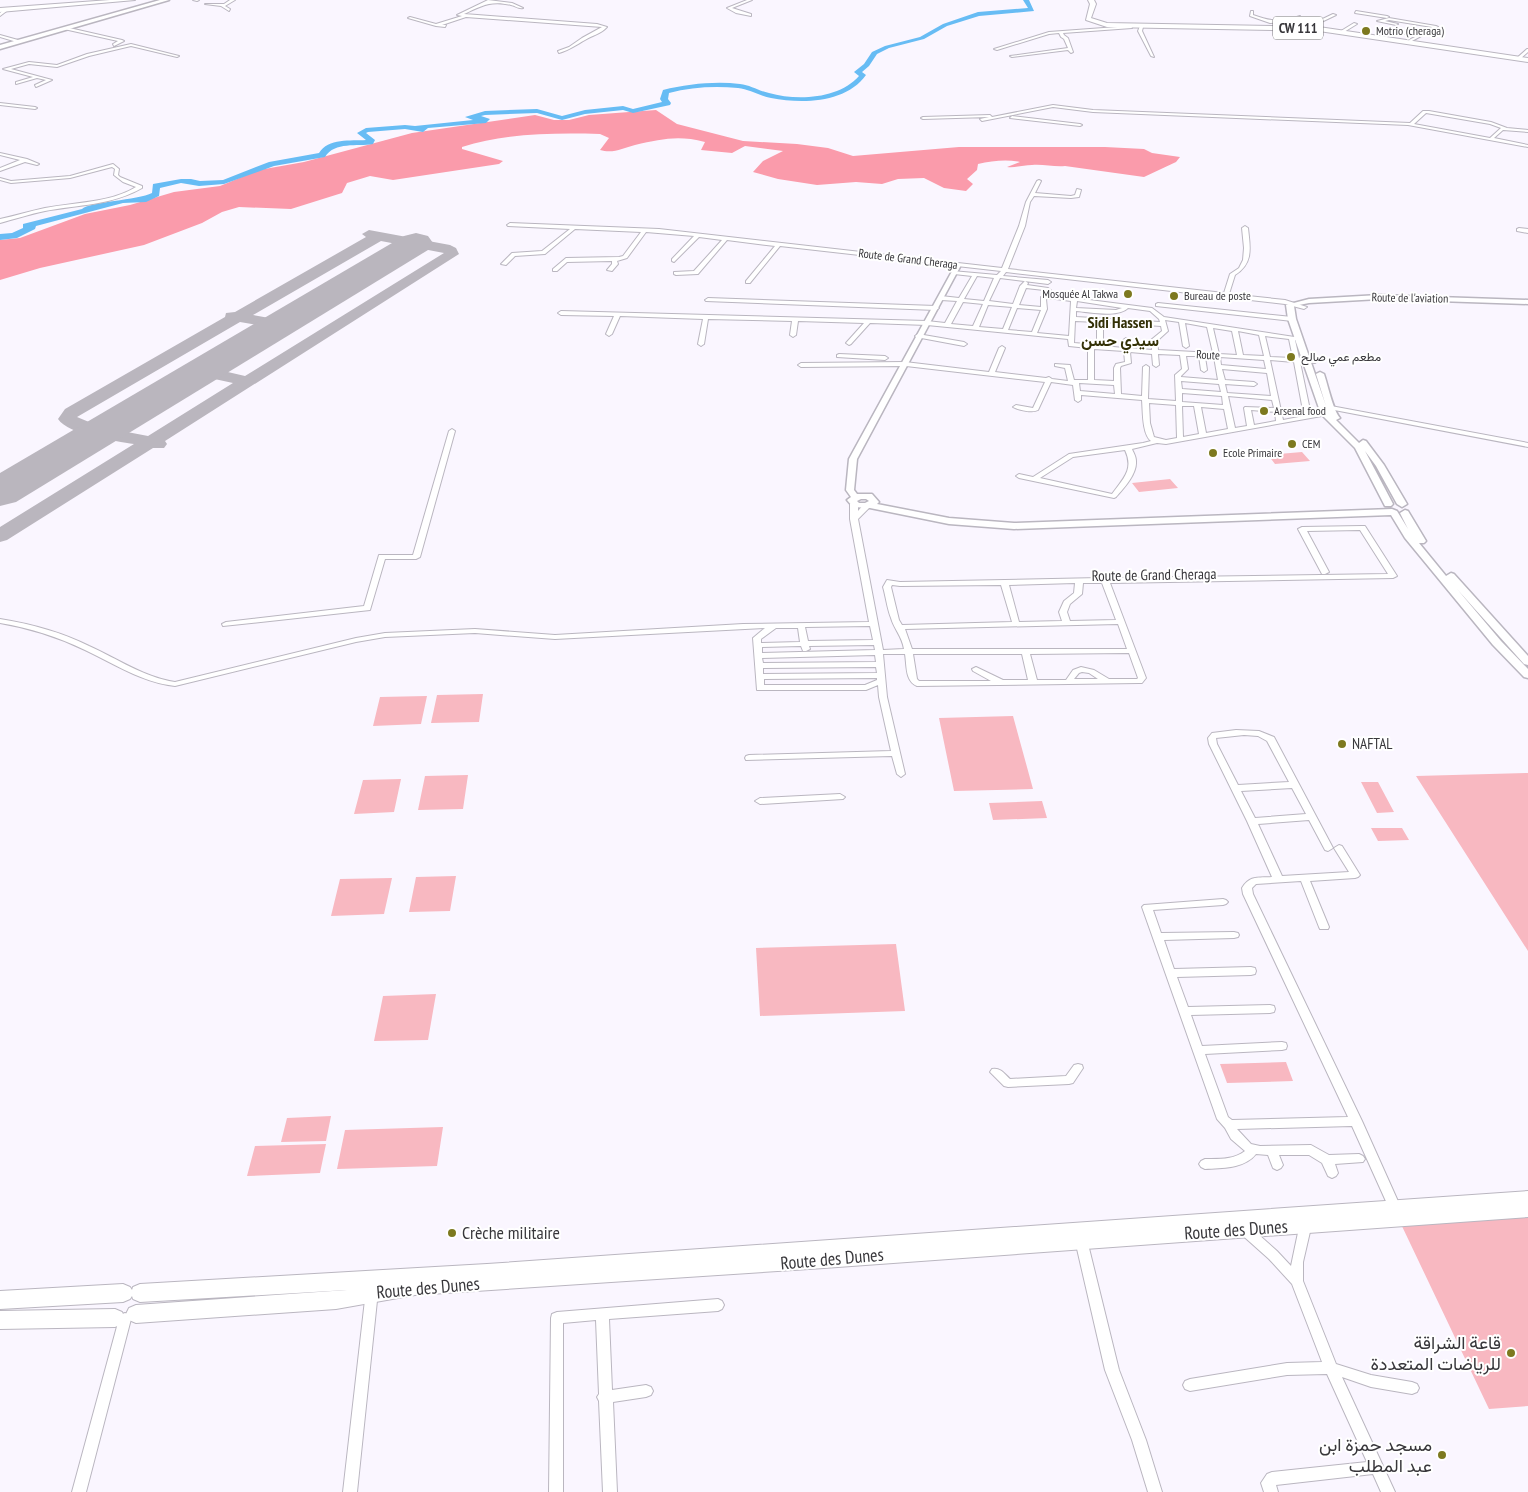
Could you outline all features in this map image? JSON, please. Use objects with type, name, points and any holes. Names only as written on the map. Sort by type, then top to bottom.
[{"type":"main road","points":[[2,10],[120,0]]},
{"type":"main road","points":[[2,10],[132,0]]},
{"type":"main road","points":[[1,45],[162,0]]},
{"type":"main road","points":[[1,45],[166,0]]},
{"type":"main road","name":"CW 111","points":[[1093,0],[1087,15],[1088,19],[1113,27],[1319,29],[1528,60]]},
{"type":"main road","name":"CW 111","points":[[1093,0],[1096,3],[1092,13],[1093,20],[1115,25],[1343,31],[1528,60]]},
{"type":"main road","name":"Route des Dunes","points":[[0,1300],[132,1293],[415,1287],[824,1260],[1081,1240],[1244,1230],[1306,1219],[1395,1208],[1528,1199]]},
{"type":"main road","name":"Route des Dunes","points":[[0,1320],[125,1317],[336,1300],[373,1287],[692,1259],[977,1237],[1528,1208]]},
{"type":"main road","points":[[132,1293],[143,1297],[143,1305],[125,1317],[110,1313],[110,1305],[115,1298],[132,1293]]},
{"type":"street","points":[[224,6],[234,0]]},
{"type":"street","points":[[750,0],[729,8],[750,15]]},
{"type":"street","points":[[464,16],[460,15],[489,1],[512,4],[521,8]]},
{"type":"street","points":[[207,4],[224,6],[231,9]]},
{"type":"street","points":[[0,15],[2,10]]},
{"type":"street","points":[[1252,12],[1252,16],[1271,23],[1289,21],[1300,17]]},
{"type":"street","points":[[1356,12],[1436,26],[1410,41]]},
{"type":"street","points":[[1311,26],[1334,15]]},
{"type":"street","points":[[436,25],[464,16],[605,27],[595,35],[581,40],[570,49],[559,52]]},
{"type":"street","points":[[410,18],[444,26]]},
{"type":"street","points":[[1280,19],[1319,29]]},
{"type":"street","points":[[1392,19],[1379,21],[1396,24]]},
{"type":"street","points":[[1343,31],[1355,24]]},
{"type":"street","points":[[996,49],[1044,34],[1113,27]]},
{"type":"street","points":[[1141,27],[1140,31],[1153,56]]},
{"type":"street","points":[[65,28],[122,42],[100,48]]},
{"type":"street","points":[[1012,56],[1071,50],[1061,32]]},
{"type":"street","points":[[1402,32],[1421,35]]},
{"type":"street","points":[[0,36],[17,41]]},
{"type":"street","points":[[2,68],[29,63],[48,67],[57,66],[88,55],[130,46],[177,56]]},
{"type":"street","points":[[1519,58],[1528,50]]},
{"type":"street","points":[[2,68],[50,80],[36,86]]},
{"type":"street","points":[[17,82],[38,77]]},
{"type":"street","points":[[0,104],[35,108]]},
{"type":"street","points":[[1005,116],[1052,106],[1093,111],[1411,124],[1528,146]]},
{"type":"street","points":[[1411,124],[1425,112],[1429,112],[1528,132]]},
{"type":"street","points":[[982,120],[997,116]]},
{"type":"street","points":[[923,118],[1005,116],[1058,124],[1080,125]]},
{"type":"street","points":[[1491,139],[1500,129],[1505,128]]},
{"type":"street","points":[[0,154],[37,164]]},
{"type":"street","points":[[0,170],[24,160]]},
{"type":"street","points":[[0,179],[11,184],[70,177],[113,165],[117,169],[116,175],[125,183],[140,187],[112,198],[45,210],[0,221]]},
{"type":"street","points":[[975,328],[996,278],[1004,271],[1022,226],[1028,202],[1039,181]]},
{"type":"street","points":[[1032,194],[1073,197],[1080,190]]},
{"type":"street","name":"Route de Grand Cheraga","points":[[510,225],[573,229],[644,230],[778,245],[956,269],[1004,271],[1050,279],[1160,288],[1293,303],[1304,307]]},
{"type":"street","points":[[1226,296],[1233,274],[1241,269],[1246,260],[1248,248],[1245,228]]},
{"type":"street","points":[[504,264],[512,255],[543,253],[573,229]]},
{"type":"street","points":[[555,270],[564,260],[568,259],[614,260],[626,257],[644,230]]},
{"type":"street","points":[[1519,230],[1528,230]]},
{"type":"street","points":[[674,260],[697,236]]},
{"type":"street","points":[[676,273],[696,273],[725,239]]},
{"type":"street","points":[[748,282],[778,245]]},
{"type":"street","points":[[610,270],[615,264],[614,260]]},
{"type":"street","points":[[901,774],[883,696],[880,652],[854,519],[854,500],[850,492],[853,458],[956,269],[974,276],[996,278],[1046,289],[1056,297]]},
{"type":"street","points":[[947,325],[974,276]]},
{"type":"street","points":[[1025,284],[1050,279]]},
{"type":"street","points":[[1034,334],[1044,309],[1043,298],[1050,279]]},
{"type":"street","points":[[1005,331],[1025,284]]},
{"type":"street","points":[[1156,365],[1154,340],[1165,331],[1158,305],[1160,288]]},
{"type":"street","points":[[1043,298],[1056,297],[1152,310],[1161,318]]},
{"type":"street","name":"Route de l'aviation","points":[[1293,303],[1378,297],[1528,304]]},
{"type":"street","points":[[941,298],[1044,309]]},
{"type":"street","points":[[1528,304],[1381,299],[1319,303],[1300,309],[1297,315],[1329,412],[1358,447],[1395,509],[1408,536],[1498,643],[1528,675]]},
{"type":"street","points":[[708,300],[936,308]]},
{"type":"street","points":[[1074,300],[1072,345],[1091,347],[1091,381]]},
{"type":"street","points":[[1293,303],[1289,307],[1296,339],[1301,392],[1308,417]]},
{"type":"street","points":[[1158,305],[1292,319]]},
{"type":"street","points":[[1073,309],[1116,312],[1122,311],[1127,306]]},
{"type":"street","points":[[561,313],[927,323],[1072,338]]},
{"type":"street","points":[[609,334],[618,314]]},
{"type":"street","points":[[701,344],[706,316]]},
{"type":"street","points":[[1072,319],[1100,321],[1161,318],[1296,339],[1312,361]]},
{"type":"street","points":[[793,335],[795,319]]},
{"type":"street","points":[[1182,320],[1186,346]]},
{"type":"street","points":[[849,343],[869,321]]},
{"type":"street","points":[[1100,321],[1100,347]]},
{"type":"street","points":[[1210,325],[1232,431]]},
{"type":"street","points":[[1235,329],[1240,357]]},
{"type":"street","points":[[1262,334],[1280,422]]},
{"type":"street","points":[[918,336],[964,344]]},
{"type":"street","points":[[1118,396],[1117,368],[1118,365],[1128,362],[1126,340]]},
{"type":"street","name":"Route","points":[[1091,347],[1312,361]]},
{"type":"street","points":[[992,373],[1002,348]]},
{"type":"street","points":[[1180,440],[1177,403],[1178,375],[1184,368],[1183,354]]},
{"type":"street","points":[[1202,354],[1204,370]]},
{"type":"street","points":[[873,367],[874,355]]},
{"type":"street","points":[[839,356],[874,355],[885,358]]},
{"type":"street","points":[[801,365],[873,367],[904,365],[1049,379],[1072,383],[1068,366],[1057,365]]},
{"type":"street","points":[[1146,367],[1149,434],[1151,438],[1157,441]]},
{"type":"street","points":[[1218,367],[1270,371]]},
{"type":"street","points":[[1016,407],[1034,410],[1049,379]]},
{"type":"street","points":[[1178,379],[1254,384]]},
{"type":"street","points":[[1117,383],[1076,381],[1078,397],[1118,396],[1227,407]]},
{"type":"street","points":[[1178,391],[1275,398]]},
{"type":"street","points":[[1197,404],[1203,436]]},
{"type":"street","points":[[1251,428],[1247,408],[1278,410]]},
{"type":"street","points":[[1329,412],[1366,446],[1380,466],[1395,509],[1488,619],[1528,662]]},
{"type":"street","points":[[1035,479],[1071,456],[1128,448],[1157,441],[1180,440],[1251,428],[1329,412],[1528,445]]},
{"type":"street","points":[[226,624],[367,608],[382,557],[416,557],[452,431]]},
{"type":"street","points":[[1019,476],[1114,496],[1123,485],[1131,469],[1133,458],[1128,448]]},
{"type":"street","points":[[850,482],[869,501]]},
{"type":"street","points":[[854,500],[869,501],[949,521],[1014,526],[1295,517],[1395,509]]},
{"type":"street","points":[[854,519],[869,501]]},
{"type":"street","points":[[1104,578],[1142,678],[1141,680],[1068,683],[917,684],[913,680],[905,637],[898,627],[887,588],[890,582],[1078,582],[1104,578],[1391,573],[1362,528],[1302,529],[1325,572]]},
{"type":"street","name":"Route de Grand Cheraga","points":[[890,582],[897,580],[1104,578],[1325,572],[1391,573]]},
{"type":"street","points":[[1004,582],[1016,624]]},
{"type":"street","points":[[1067,623],[1063,612],[1067,603],[1078,594],[1078,582]]},
{"type":"street","points":[[0,621],[53,634],[85,646],[148,678],[162,683],[175,684],[356,640],[385,635],[475,632],[555,637],[773,626],[874,624]]},
{"type":"street","points":[[898,627],[1121,622]]},
{"type":"street","points":[[801,625],[806,644],[810,687]]},
{"type":"street","points":[[773,626],[758,636],[757,653],[759,656],[757,663],[759,666],[760,688],[866,687],[882,678]]},
{"type":"street","points":[[758,645],[878,642]]},
{"type":"street","points":[[1025,651],[1033,682]]},
{"type":"street","points":[[759,656],[880,652],[1131,652]]},
{"type":"street","points":[[974,652],[976,670]]},
{"type":"street","points":[[759,666],[880,664]]},
{"type":"street","points":[[1068,683],[1074,673],[1082,669],[1092,671],[1108,682]]},
{"type":"street","points":[[963,683],[965,678],[976,670]]},
{"type":"street","points":[[976,670],[1002,683]]},
{"type":"street","points":[[760,677],[882,678]]},
{"type":"street","points":[[1278,879],[1252,821],[1213,744],[1212,738],[1215,735],[1258,733],[1267,736],[1312,817],[1355,875],[1278,879],[1250,883],[1248,894],[1356,1121],[1395,1208]]},
{"type":"street","points":[[749,758],[896,753]]},
{"type":"street","points":[[1234,788],[1295,785]]},
{"type":"street","points":[[760,800],[840,797]]},
{"type":"street","points":[[1252,821],[1312,817]]},
{"type":"street","points":[[1304,878],[1324,927]]},
{"type":"street","points":[[1223,902],[1147,907],[1223,1119],[1246,1148],[1272,1151],[1311,1150],[1327,1160],[1359,1159]]},
{"type":"street","points":[[1158,938],[1234,935]]},
{"type":"street","points":[[1171,973],[1251,971]]},
{"type":"street","points":[[1185,1011],[1270,1009]]},
{"type":"street","points":[[1198,1050],[1282,1046]]},
{"type":"street","points":[[996,1072],[1008,1083],[1069,1080],[1078,1068]]},
{"type":"street","points":[[1228,1126],[1356,1121]]},
{"type":"street","points":[[1205,1164],[1239,1161],[1249,1156],[1253,1149]]},
{"type":"street","points":[[1272,1151],[1277,1165]]},
{"type":"street","points":[[1327,1160],[1332,1173]]},
{"type":"street","points":[[1306,1219],[1297,1262],[1297,1281],[1331,1368],[1388,1492]]},
{"type":"street","points":[[1244,1230],[1273,1255],[1297,1281]]},
{"type":"street","points":[[1081,1240],[1112,1370],[1139,1440],[1154,1492]]},
{"type":"street","points":[[350,1492],[373,1287]]},
{"type":"street","points":[[556,1492],[557,1452],[554,1425],[557,1318],[718,1305]]},
{"type":"street","points":[[602,1315],[604,1398],[610,1492]]},
{"type":"street","points":[[79,1492],[125,1317]]},
{"type":"street","points":[[1190,1385],[1287,1369],[1331,1368],[1371,1381],[1412,1388]]},
{"type":"street","points":[[604,1398],[646,1391]]},
{"type":"street","points":[[1271,1492],[1268,1483],[1272,1479],[1376,1467]]},
{"type":"shaded area","points":[[656,110],[677,124],[743,141],[828,148],[853,156],[959,147],[1105,147],[1144,149],[1152,153],[1180,157],[1176,162],[1144,177],[1065,166],[1029,165],[1007,167],[1020,162],[1015,161],[988,162],[978,164],[977,170],[967,179],[973,184],[966,191],[944,188],[924,178],[898,179],[882,184],[856,182],[817,185],[778,179],[753,172],[763,161],[783,151],[745,146],[732,153],[701,150],[705,142],[678,138],[609,151],[600,150],[609,138],[600,134],[513,136],[462,147],[462,149],[503,161],[499,164],[393,180],[370,176],[347,183],[342,193],[291,209],[239,207],[222,212],[202,223],[144,245],[40,268],[0,280],[0,240],[20,238],[85,214],[130,205],[174,192],[220,186],[259,170],[304,162],[412,133],[535,115],[554,120],[569,120],[589,115]]},
{"type":"shaded area","points":[[1302,452],[1310,461],[1275,464],[1268,455]]},
{"type":"shaded area","points":[[1170,479],[1178,488],[1139,492],[1132,483]]},
{"type":"shaded area","points":[[483,694],[479,722],[431,723],[437,695]]},
{"type":"shaded area","points":[[427,696],[421,724],[373,726],[380,697]]},
{"type":"shaded area","points":[[1013,716],[1033,789],[954,791],[939,718]]},
{"type":"shaded area","points":[[1528,773],[1528,951],[1416,776]]},
{"type":"shaded area","points":[[468,775],[463,809],[418,810],[425,776]]},
{"type":"shaded area","points":[[401,779],[394,812],[354,814],[363,780]]},
{"type":"shaded area","points":[[1361,782],[1378,782],[1394,812],[1377,813]]},
{"type":"shaded area","points":[[1042,801],[1047,818],[993,820],[989,803]]},
{"type":"shaded area","points":[[1371,828],[1402,828],[1409,840],[1378,841]]},
{"type":"shaded area","points":[[456,876],[450,911],[409,912],[416,877]]},
{"type":"shaded area","points":[[392,878],[384,914],[331,916],[340,879]]},
{"type":"shaded area","points":[[896,944],[905,1011],[760,1016],[756,948]]},
{"type":"shaded area","points":[[436,994],[428,1040],[374,1041],[383,996]]},
{"type":"shaded area","points":[[1286,1062],[1293,1081],[1227,1083],[1220,1064]]},
{"type":"shaded area","points":[[331,1116],[326,1141],[281,1142],[287,1118]]},
{"type":"shaded area","points":[[443,1127],[437,1166],[337,1169],[345,1130]]},
{"type":"shaded area","points":[[326,1144],[320,1173],[247,1176],[255,1146]]},
{"type":"shaded area","points":[[1528,1215],[1528,1406],[1489,1409],[1400,1222]]},
{"type":"waterway","points":[[0,237],[14,236],[32,227],[26,226],[86,211],[86,209],[109,206],[122,201],[146,199],[156,194],[156,186],[181,181],[191,181],[199,184],[224,182],[272,164],[322,155],[329,147],[336,145],[370,142],[371,140],[361,133],[366,130],[405,127],[423,130],[424,128],[418,127],[483,121],[486,119],[469,117],[485,113],[537,111],[562,118],[585,112],[623,108],[633,111],[667,103],[664,99],[666,92],[702,86],[738,86],[782,98],[821,97],[834,94],[856,84],[863,75],[857,72],[867,65],[874,53],[887,47],[922,38],[945,25],[978,14],[1032,10],[1026,0]]},
{"type":"taxiway","points":[[150,442],[452,254],[451,251],[445,248],[369,234]]},
{"type":"taxiway","points":[[238,317],[379,236]]},
{"type":"taxiway","points":[[232,316],[238,317]]},
{"type":"taxiway","points":[[150,442],[85,428],[67,419],[71,413],[87,403],[238,317]]},
{"type":"taxiway","points":[[238,317],[280,324]]},
{"type":"taxiway","points":[[202,371],[246,381]]},
{"type":"taxiway","points":[[0,536],[150,442]]},
{"type":"taxiway","points":[[150,442],[158,444]]},
{"type":"runway","points":[[0,492],[416,243]]},
{"type":"place","name":"Motrio (cheraga)","points":[[1366,31]]},
{"type":"place","name":"Mosquée Al Takwa","points":[[1128,294]]},
{"type":"place","name":"Bureau de poste","points":[[1174,296]]},
{"type":"place","name":"مطعم عمي صالح","points":[[1291,357]]},
{"type":"place","name":"Arsenal food","points":[[1264,411]]},
{"type":"place","name":"CEM","points":[[1292,444]]},
{"type":"place","name":"Ecole Primaire","points":[[1213,453]]},
{"type":"place","name":"NAFTAL","points":[[1342,744]]},
{"type":"place","name":"Crèche militaire","points":[[452,1233]]},
{"type":"place","name":"قاعة الشراقة للرياضات المتعددة","points":[[1511,1353]]},
{"type":"place","name":"مسجد حمزة ابن عبد المطلب","points":[[1442,1455]]},
{"type":"district","name":"Sidi Hassen سيدي حسن","points":[[1120,331]]}]
